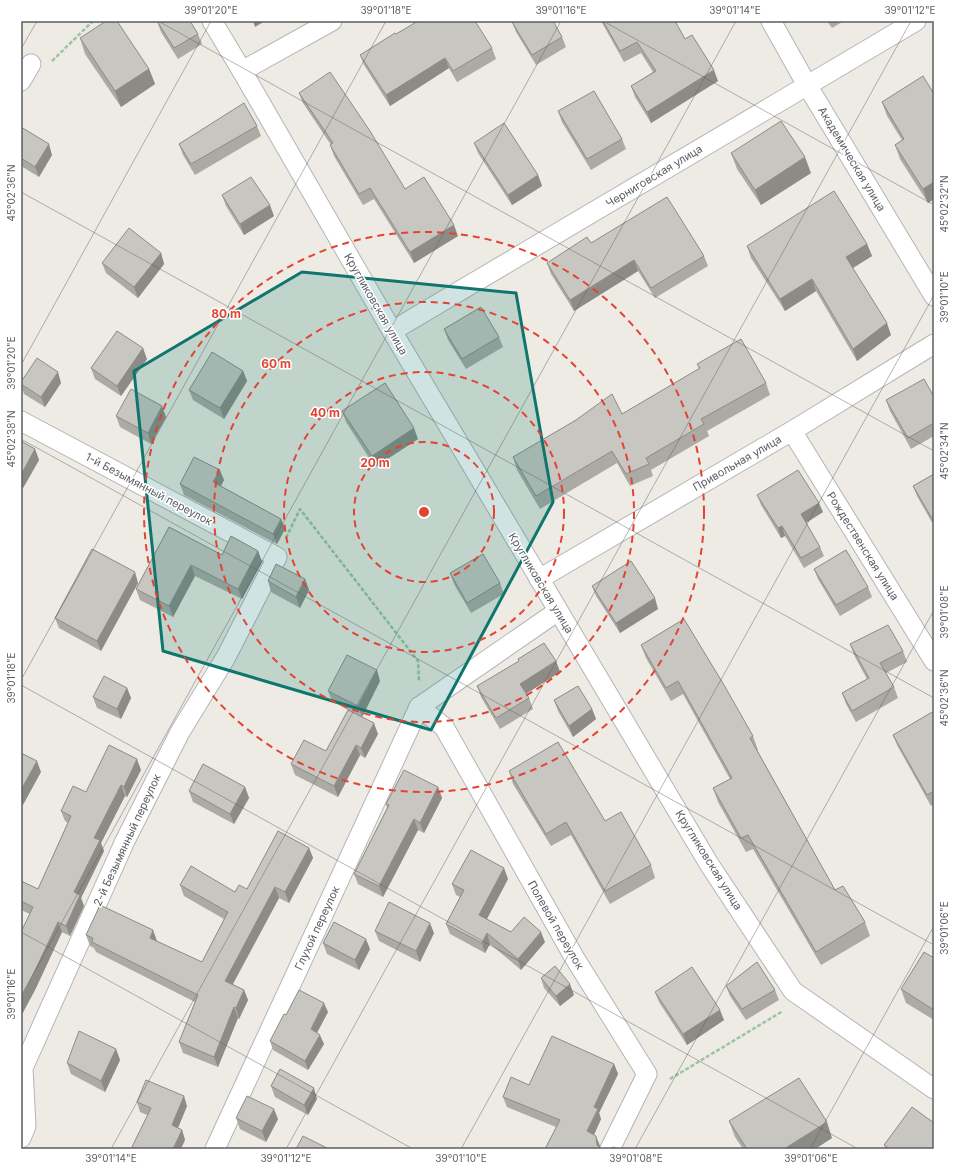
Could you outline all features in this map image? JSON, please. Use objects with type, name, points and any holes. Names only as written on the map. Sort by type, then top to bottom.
[{"type":"street","name":"Кругликовская улица","points":[[212,21],[392,331],[709,864],[793,991],[934,1089]]},
{"type":"street","points":[[242,71],[332,21]]},
{"type":"street","name":"Академическая улица","points":[[771,21],[807,85],[934,296]]},
{"type":"street","name":"Черниговская улица","points":[[392,331],[916,21]]},
{"type":"street","points":[[21,81],[31,64]]},
{"type":"street","name":"Привольная улица","points":[[539,578],[792,431],[934,344]]},
{"type":"street","name":"1-й Безымянный переулок","points":[[21,421],[277,557]]},
{"type":"street","name":"Рождественская улица","points":[[792,431],[934,661]]},
{"type":"street","name":"2-й Безымянный переулок","points":[[21,1138],[26,1126],[23,1068],[125,841],[176,738],[226,657],[277,557]]},
{"type":"street","points":[[419,707],[558,611]]},
{"type":"street","name":"Глухой переулок","points":[[215,1149],[419,707]]},
{"type":"street","name":"Полевой переулок","points":[[419,707],[444,727],[574,957],[647,1074],[610,1149]]},
{"type":"path","points":[[31,64],[43,70],[94,21]]},
{"type":"path","points":[[277,557],[300,509],[418,661],[419,707]]},
{"type":"path","points":[[670,1079],[804,999]]},
{"type":"highlighted area","points":[[302,272],[516,293],[553,502],[431,730],[163,651],[134,371]]},
{"type":"building","points":[[106,21],[117,21],[149,69],[115,91],[80,38]]},
{"type":"building","points":[[157,21],[190,21],[198,34],[174,48]]},
{"type":"building","points":[[418,21],[475,21],[492,48],[453,71],[445,58],[386,95],[360,55],[395,33],[396,34]]},
{"type":"building","points":[[553,21],[562,37],[532,55],[512,22]]},
{"type":"building","points":[[603,21],[675,21],[685,39],[692,35],[714,70],[647,112],[631,86],[656,71],[637,42],[620,51]]},
{"type":"building","points":[[330,72],[370,131],[405,189],[424,177],[454,225],[410,252],[370,188],[359,194],[330,145],[333,143],[299,93]]},
{"type":"building","points":[[923,76],[934,94],[934,182],[923,189],[895,145],[904,139],[882,102]]},
{"type":"building","points":[[594,91],[622,139],[587,159],[558,111]]},
{"type":"building","points":[[244,103],[257,126],[191,164],[179,144]]},
{"type":"building","points":[[781,121],[805,157],[755,190],[731,153]]},
{"type":"building","points":[[504,123],[538,175],[508,195],[474,143]]},
{"type":"building","points":[[21,127],[49,144],[35,167],[21,158]]},
{"type":"building","points":[[251,177],[270,205],[240,224],[222,195]]},
{"type":"building","points":[[834,191],[867,244],[846,257],[887,323],[853,349],[812,279],[780,299],[747,246]]},
{"type":"building","points":[[667,197],[704,256],[651,288],[634,260],[570,300],[547,263],[587,237],[591,243]]},
{"type":"building","points":[[129,228],[161,253],[134,287],[102,263]]},
{"type":"building","points":[[481,307],[499,337],[462,359],[444,329]]},
{"type":"building","points":[[117,331],[143,348],[117,386],[91,368]]},
{"type":"building","points":[[741,339],[766,383],[701,419],[704,424],[646,458],[649,464],[626,474],[612,451],[536,496],[513,457],[576,420],[612,394],[622,414],[700,368],[697,364]]},
{"type":"building","points":[[212,352],[243,371],[220,408],[189,390]]},
{"type":"building","points":[[37,358],[58,372],[41,397],[21,384]]},
{"type":"building","points":[[924,379],[934,397],[934,423],[908,438],[886,400]]},
{"type":"building","points":[[385,383],[414,428],[372,456],[342,411]]},
{"type":"building","points":[[131,389],[162,406],[148,433],[116,416]]},
{"type":"building","points":[[21,441],[35,449],[21,475]]},
{"type":"building","points":[[194,457],[220,470],[213,482],[281,519],[273,534],[180,484]]},
{"type":"building","points":[[798,470],[819,503],[801,514],[820,547],[801,558],[782,526],[778,528],[757,495]]},
{"type":"building","points":[[934,474],[934,522],[913,486]]},
{"type":"building","points":[[169,527],[222,555],[231,536],[258,551],[238,589],[191,565],[169,606],[136,589]]},
{"type":"building","points":[[92,549],[135,572],[97,641],[55,618]]},
{"type":"building","points":[[846,550],[868,587],[836,605],[814,569]]},
{"type":"building","points":[[483,554],[500,583],[467,603],[450,573]]},
{"type":"building","points":[[631,561],[655,598],[616,623],[592,586]]},
{"type":"building","points":[[276,564],[305,579],[296,597],[268,581]]},
{"type":"building","points":[[684,619],[753,736],[750,738],[835,890],[843,886],[865,922],[816,952],[748,835],[741,838],[713,788],[732,778],[678,681],[666,688],[641,645]]},
{"type":"building","points":[[888,625],[903,651],[880,663],[894,687],[852,711],[842,693],[869,678],[850,644]]},
{"type":"building","points":[[544,643],[556,661],[520,684],[529,698],[496,718],[477,686],[519,661],[518,659]]},
{"type":"building","points":[[347,655],[377,670],[358,706],[328,691]]},
{"type":"building","points":[[104,676],[127,688],[117,709],[93,697]]},
{"type":"building","points":[[578,686],[592,709],[569,726],[554,700]]},
{"type":"building","points":[[348,710],[374,723],[361,748],[356,745],[334,786],[291,764],[304,740],[326,751]]},
{"type":"building","points":[[934,711],[934,791],[927,795],[893,735]]},
{"type":"building","points":[[558,742],[605,821],[621,812],[651,865],[605,891],[566,822],[546,834],[509,771]]},
{"type":"building","points":[[109,745],[137,759],[124,787],[121,785],[94,838],[100,840],[74,892],[80,895],[66,926],[58,922],[21,998],[21,932],[33,907],[21,901],[21,881],[38,889],[71,816],[61,811],[73,786],[86,792]]},
{"type":"building","points":[[21,753],[37,761],[21,790]]},
{"type":"building","points":[[203,764],[245,787],[230,814],[189,791]]},
{"type":"building","points":[[404,770],[438,787],[420,823],[414,819],[379,886],[354,874],[389,805],[386,804]]},
{"type":"building","points":[[278,831],[309,848],[285,892],[275,887],[225,981],[244,990],[236,1008],[234,1007],[214,1057],[179,1042],[198,995],[92,942],[93,938],[86,935],[100,905],[153,930],[150,938],[202,962],[228,912],[180,885],[191,866],[235,892],[239,885],[247,889]]},
{"type":"building","points":[[471,850],[504,868],[479,915],[511,932],[524,917],[541,932],[518,959],[487,933],[482,943],[446,924],[464,890],[452,884]]},
{"type":"building","points":[[389,902],[430,923],[416,951],[375,931]]},
{"type":"building","points":[[334,922],[366,939],[355,960],[323,943]]},
{"type":"building","points":[[924,952],[934,958],[934,1010],[901,989]]},
{"type":"building","points":[[757,962],[775,990],[742,1009],[726,986]]},
{"type":"building","points":[[555,966],[570,984],[556,996],[541,978]]},
{"type":"building","points":[[692,967],[720,1010],[683,1034],[655,992]]},
{"type":"building","points":[[299,990],[324,1003],[311,1029],[320,1035],[305,1061],[270,1041]]},
{"type":"building","points":[[79,1031],[116,1049],[101,1081],[67,1063]]},
{"type":"building","points":[[552,1036],[614,1064],[594,1107],[598,1109],[587,1131],[596,1136],[597,1145],[601,1149],[545,1149],[560,1120],[503,1097],[511,1077],[529,1085]]},
{"type":"building","points":[[280,1069],[314,1088],[304,1105],[271,1086]]},
{"type":"building","points":[[799,1078],[827,1122],[784,1149],[747,1149],[729,1121]]},
{"type":"building","points":[[146,1080],[184,1096],[172,1125],[182,1130],[173,1149],[131,1149],[151,1108],[137,1102]]},
{"type":"building","points":[[247,1096],[274,1109],[262,1131],[236,1118]]},
{"type":"building","points":[[912,1107],[934,1123],[934,1149],[890,1149],[884,1145]]},
{"type":"building","points":[[303,1136],[329,1149],[296,1149]]}]
